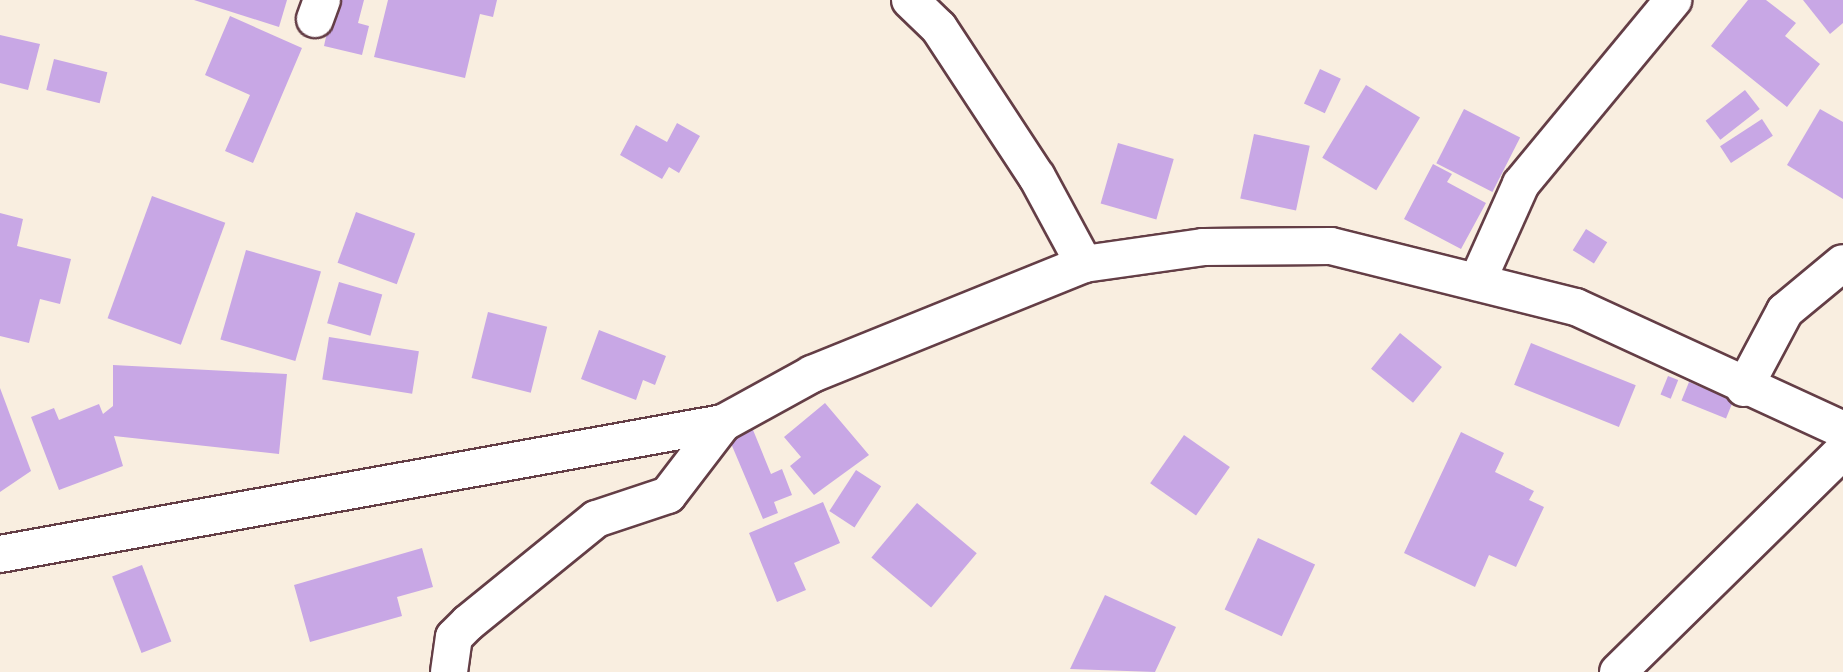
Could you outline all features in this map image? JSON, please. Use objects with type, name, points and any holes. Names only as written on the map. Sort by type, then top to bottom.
[{"type":"street","points":[[910,0],[939,28],[1037,177],[1084,264]]},
{"type":"street","points":[[1477,282],[1521,184],[1673,0]]},
{"type":"street","points":[[0,554],[723,423],[812,374],[1084,264],[1203,247],[1331,246],[1576,307],[1744,388],[1843,430]]},
{"type":"street","points":[[1744,388],[1785,311],[1843,263]]},
{"type":"street","points":[[449,672],[454,637],[468,623],[596,519],[668,495],[723,423]]},
{"type":"street","points":[[1618,672],[1843,451]]},
{"type":"building","points":[[194,0],[287,0],[279,27]]},
{"type":"building","points":[[334,0],[364,0],[358,23],[369,26],[362,55],[324,46]]},
{"type":"building","points":[[388,0],[497,0],[493,17],[480,14],[465,78],[374,57]]},
{"type":"building","points":[[1748,0],[1766,0],[1796,23],[1785,36],[1820,64],[1787,107],[1711,46]]},
{"type":"building","points":[[1803,0],[1843,0],[1843,23],[1830,34]]},
{"type":"building","points":[[230,16],[302,48],[253,163],[225,151],[250,95],[205,75]]},
{"type":"building","points":[[0,35],[40,44],[28,90],[0,83]]},
{"type":"building","points":[[54,59],[107,72],[100,103],[46,90]]},
{"type":"building","points":[[1320,69],[1341,79],[1325,113],[1304,103]]},
{"type":"building","points":[[1366,85],[1420,117],[1376,190],[1322,158]]},
{"type":"building","points":[[1745,90],[1760,109],[1720,140],[1706,121]]},
{"type":"building","points":[[1464,109],[1520,138],[1492,192],[1436,163]]},
{"type":"building","points":[[1820,109],[1843,122],[1843,199],[1787,165]]},
{"type":"building","points":[[1762,119],[1773,136],[1731,163],[1720,146]]},
{"type":"building","points":[[677,123],[700,136],[679,173],[669,167],[662,179],[620,155],[636,125],[667,142]]},
{"type":"building","points":[[1254,134],[1310,146],[1296,210],[1240,199]]},
{"type":"building","points":[[1118,143],[1174,159],[1156,220],[1101,204]]},
{"type":"building","points":[[1433,164],[1452,174],[1447,182],[1486,203],[1461,249],[1404,219]]},
{"type":"building","points":[[152,196],[225,223],[181,345],[108,318]]},
{"type":"building","points":[[356,212],[415,234],[397,284],[338,263]]},
{"type":"building","points":[[0,213],[23,219],[17,246],[71,259],[60,304],[40,299],[29,343],[0,336]]},
{"type":"building","points":[[1586,229],[1607,242],[1594,263],[1573,250]]},
{"type":"building","points":[[246,250],[321,271],[295,361],[220,339]]},
{"type":"building","points":[[339,282],[382,294],[370,336],[327,323]]},
{"type":"building","points":[[488,312],[547,327],[531,393],[472,378]]},
{"type":"building","points":[[599,330],[666,356],[655,385],[643,380],[636,400],[581,379]]},
{"type":"building","points":[[1400,333],[1442,367],[1413,403],[1371,369]]},
{"type":"building","points":[[329,337],[419,351],[412,394],[322,379]]},
{"type":"building","points":[[1531,343],[1636,385],[1619,427],[1514,385]]},
{"type":"building","points":[[113,365],[287,374],[279,454],[114,436],[123,466],[59,490],[31,417],[54,408],[59,420],[99,404],[103,414],[113,406]]},
{"type":"building","points":[[1668,376],[1678,380],[1671,399],[1661,395]]},
{"type":"building","points":[[1689,382],[1734,400],[1726,419],[1682,401]]},
{"type":"building","points":[[0,388],[31,471],[0,492]]},
{"type":"building","points":[[825,403],[869,455],[814,495],[790,466],[801,457],[784,437]]},
{"type":"building","points":[[751,425],[771,474],[782,469],[792,495],[774,502],[778,513],[763,519],[727,434]]},
{"type":"building","points":[[1461,432],[1504,453],[1495,472],[1534,491],[1529,500],[1544,507],[1516,567],[1489,555],[1475,587],[1404,553]]},
{"type":"building","points":[[1184,435],[1230,467],[1196,515],[1150,483]]},
{"type":"building","points":[[856,470],[881,486],[854,527],[829,511]]},
{"type":"building","points":[[823,502],[840,543],[794,563],[806,590],[777,602],[749,533]]},
{"type":"building","points":[[917,503],[977,553],[931,608],[871,557]]},
{"type":"building","points":[[1258,538],[1315,565],[1282,636],[1225,610]]},
{"type":"building","points":[[422,548],[433,587],[397,597],[402,616],[310,642],[294,585]]},
{"type":"building","points":[[142,565],[171,642],[142,653],[112,576]]},
{"type":"building","points":[[1105,595],[1176,627],[1155,672],[1070,669]]}]
